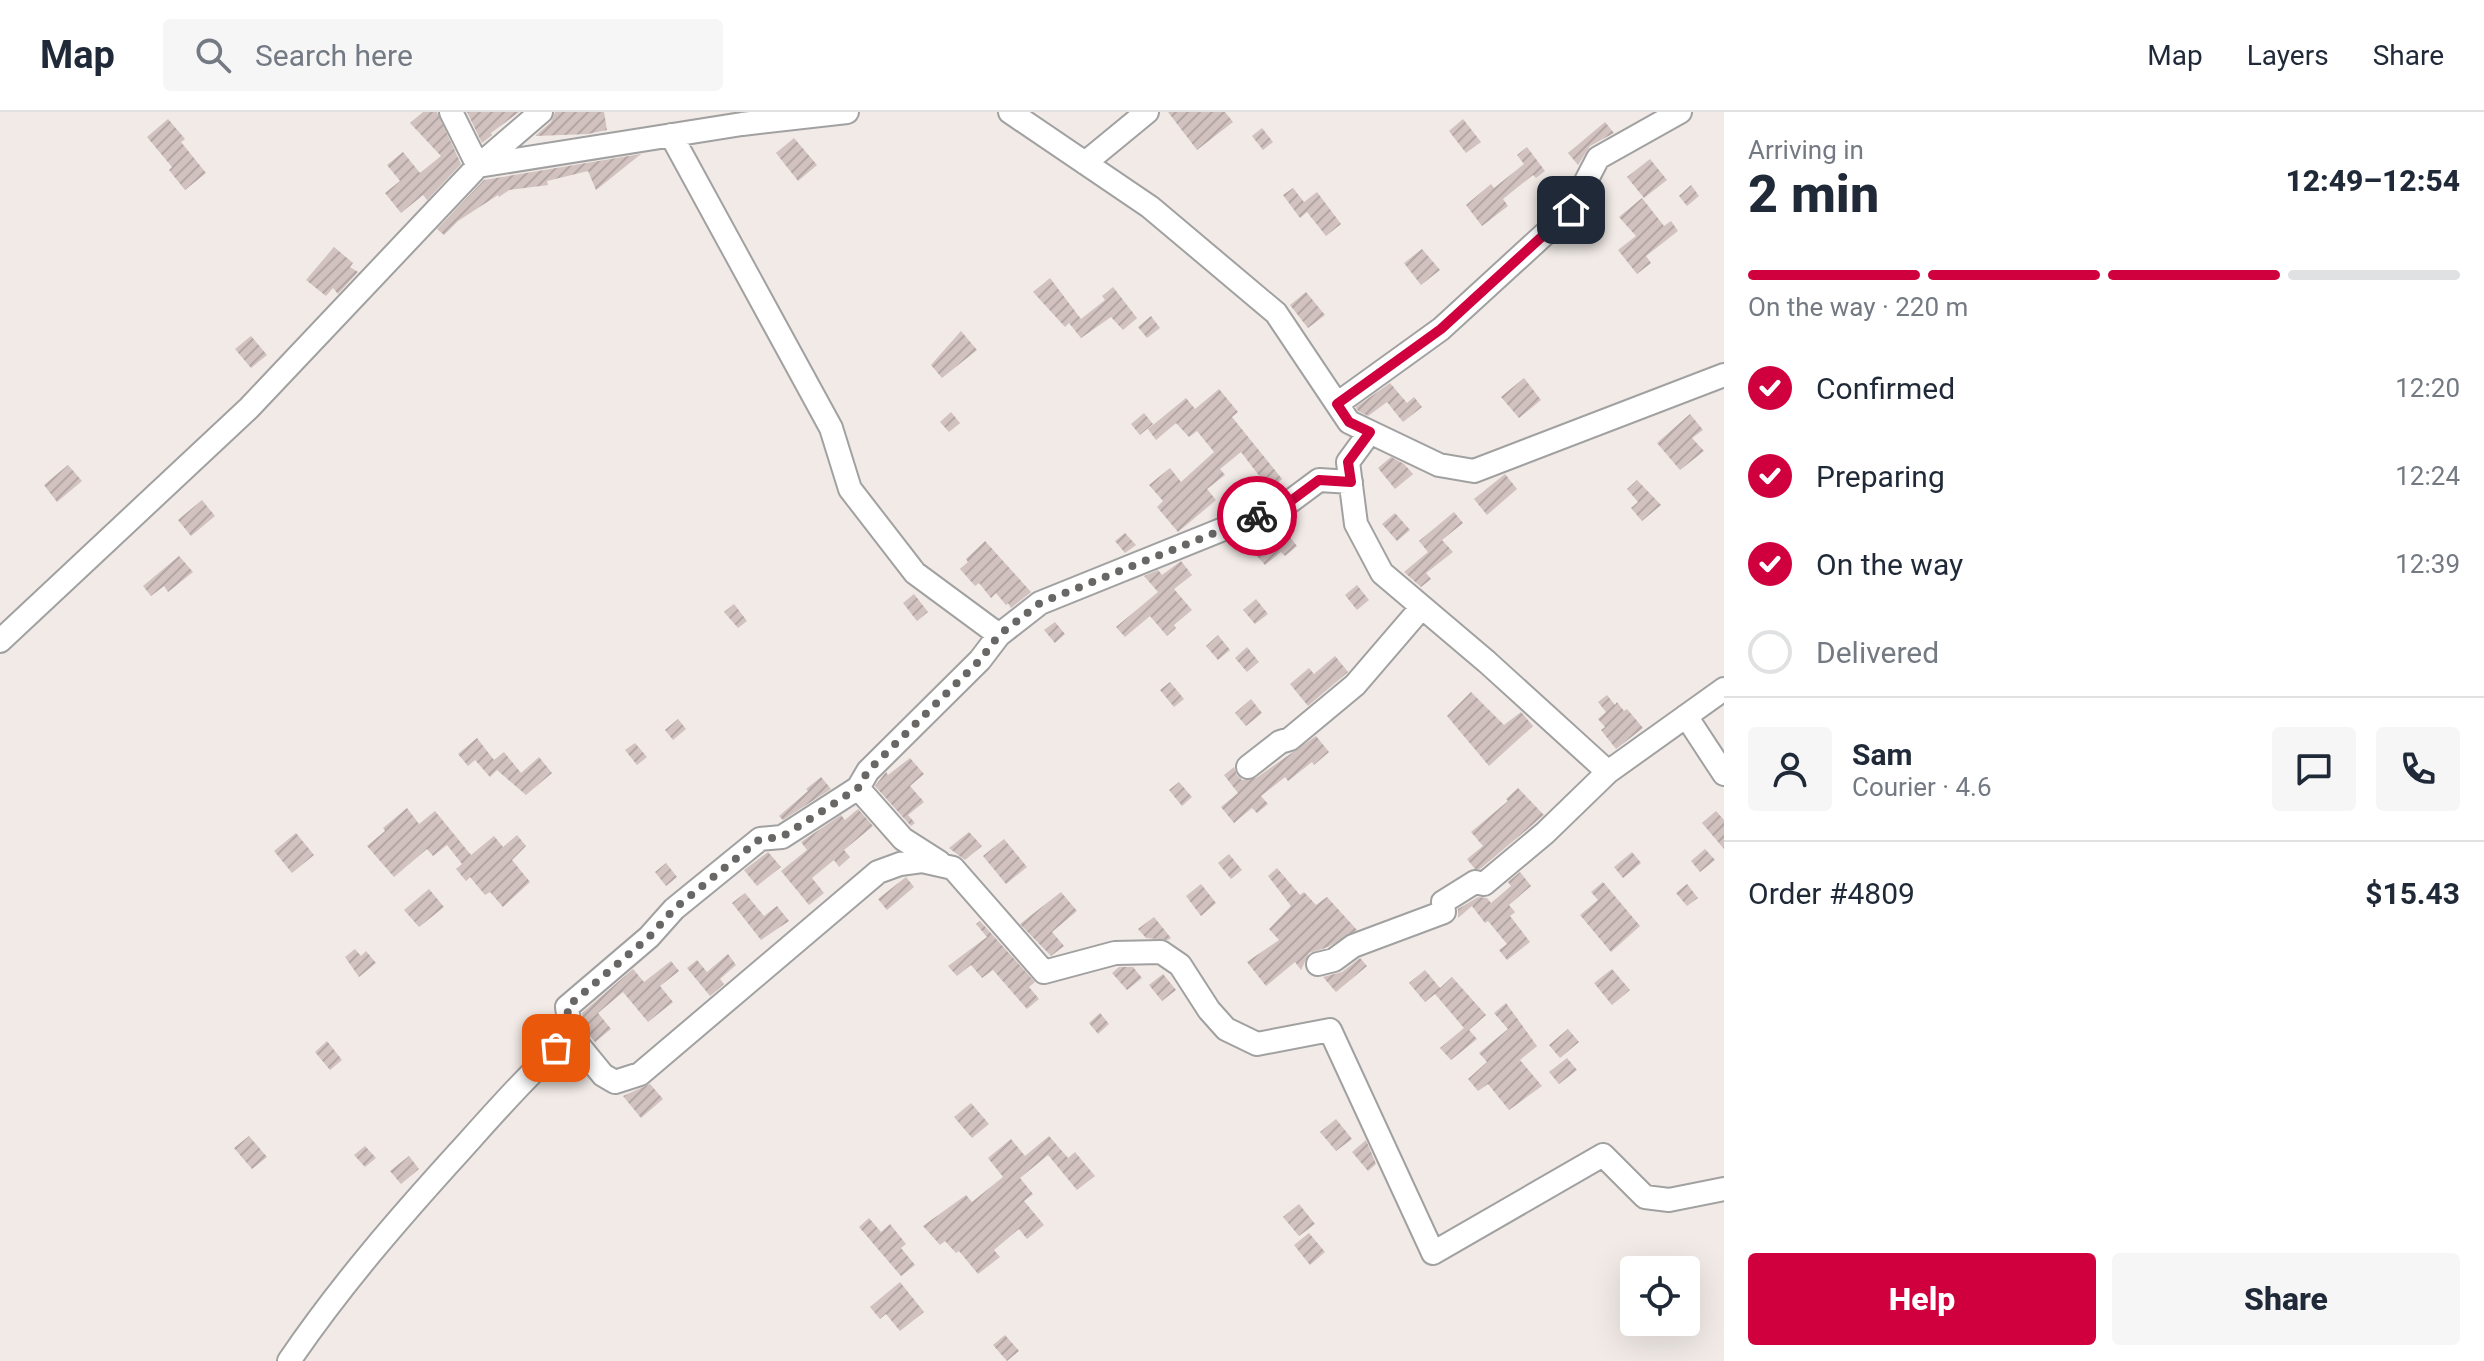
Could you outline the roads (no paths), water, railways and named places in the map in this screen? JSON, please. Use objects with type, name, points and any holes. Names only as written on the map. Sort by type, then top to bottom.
[{"type":"street","points":[[451,112],[478,166]]},
{"type":"street","points":[[0,641],[249,408],[478,166],[541,112]]},
{"type":"street","points":[[478,166],[742,124],[847,112]]},
{"type":"street","points":[[1010,112],[1150,207],[1276,313],[1349,422],[1439,465],[1474,471],[1724,375]]},
{"type":"street","points":[[1085,163],[1147,112]]},
{"type":"street","points":[[1337,404],[1441,329],[1571,210],[1598,158],[1680,112]]},
{"type":"street","points":[[671,135],[831,428],[850,489],[915,573],[999,635]]},
{"type":"street","points":[[1370,432],[1348,462],[1356,524],[1382,573],[1608,772]]},
{"type":"street","points":[[1351,482],[1319,480],[1288,503],[1040,603],[999,635],[980,660],[868,771],[858,788],[782,837],[760,839],[674,909],[649,937],[567,1007],[571,1036],[603,1075],[615,1082],[640,1074],[878,872],[900,864],[922,861],[953,868],[1044,972],[1115,953],[1161,952],[1180,965],[1209,1010],[1226,1029],[1257,1044],[1330,1030],[1433,1253],[1603,1155],[1645,1197],[1669,1200],[1724,1189]]},
{"type":"street","points":[[1248,767],[1280,742],[1290,739],[1355,685],[1422,607]]},
{"type":"street","points":[[1318,964],[1334,960],[1353,946],[1444,912],[1443,902],[1475,882],[1484,884],[1545,833],[1608,772],[1724,689]]},
{"type":"street","points":[[1686,716],[1724,774]]},
{"type":"street","points":[[858,788],[903,839],[943,865]]},
{"type":"street","points":[[289,1361],[326,1306],[390,1228],[542,1061],[571,1036]]}]
